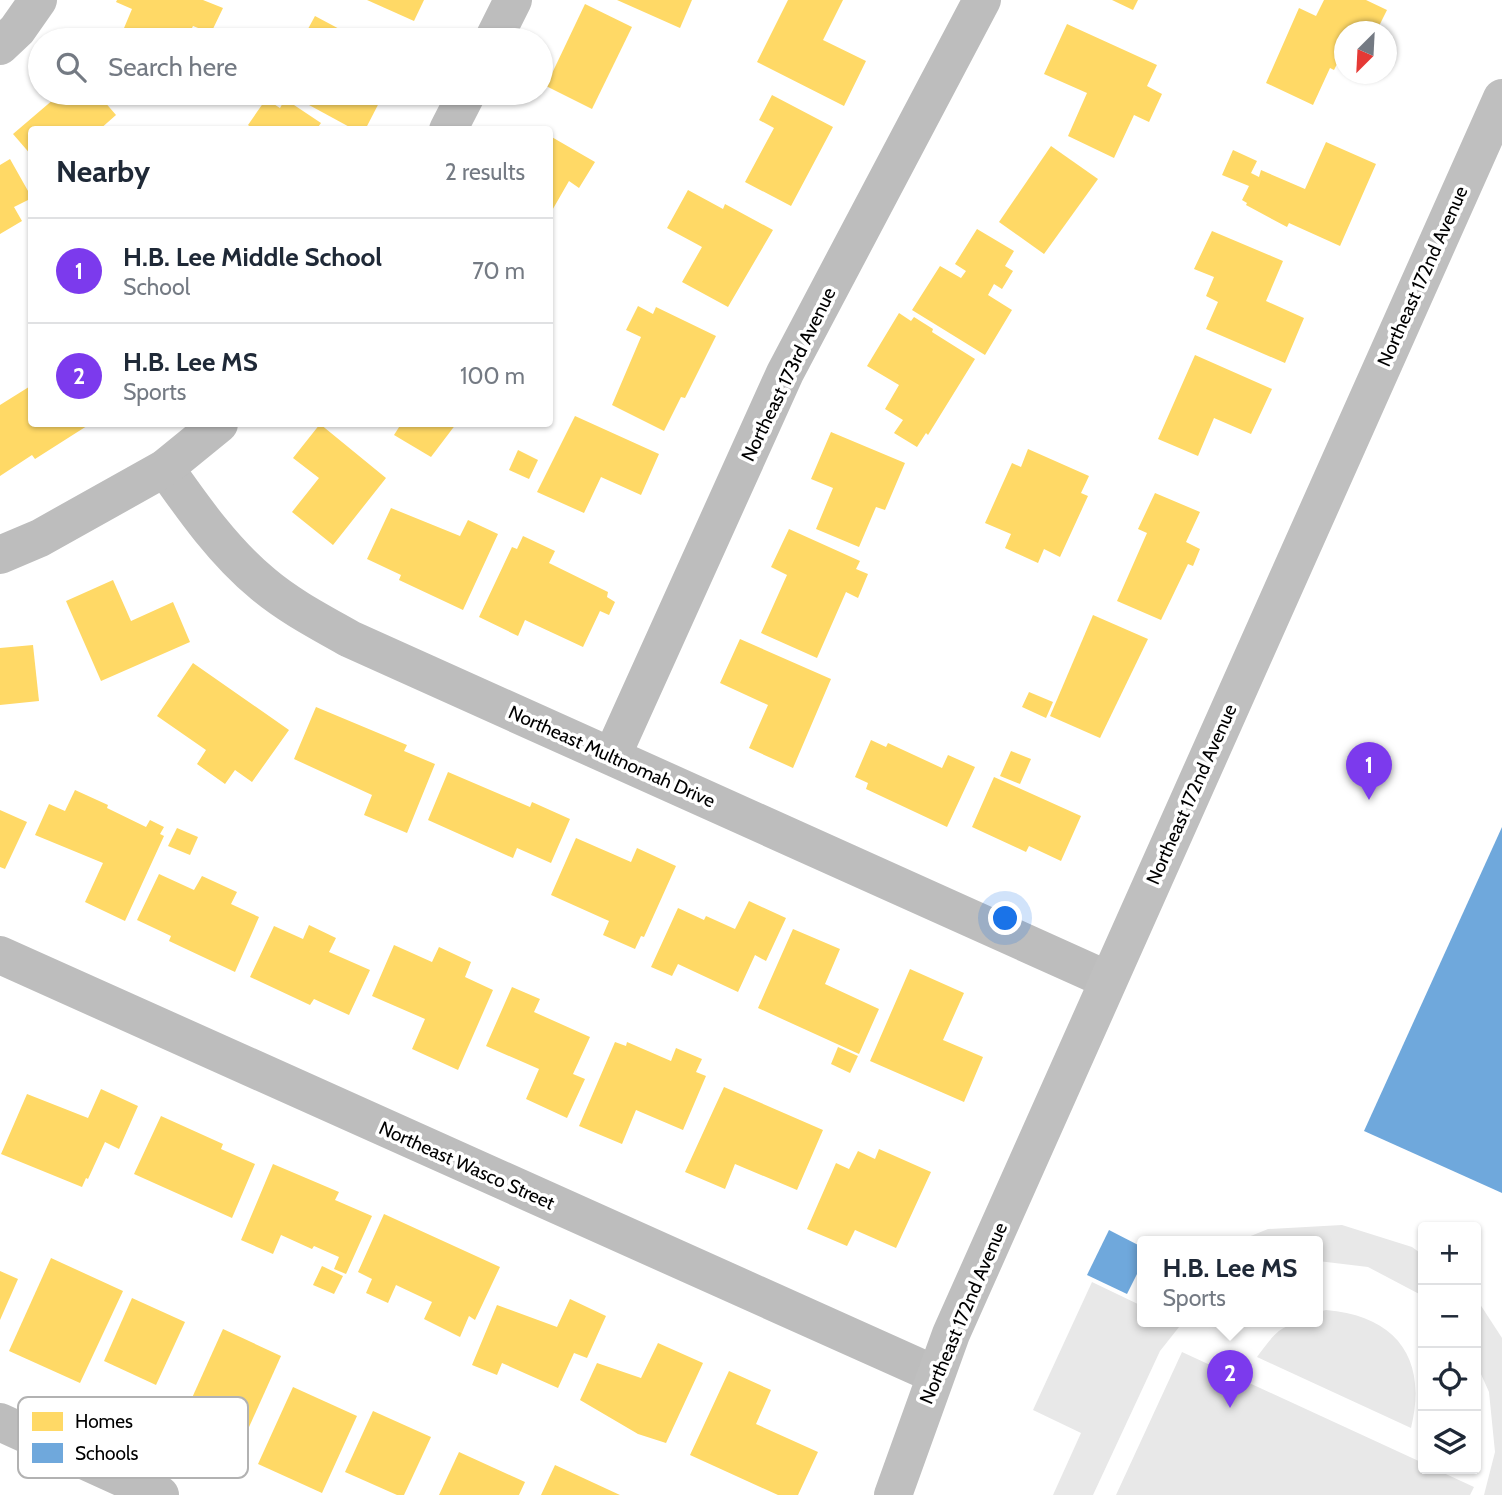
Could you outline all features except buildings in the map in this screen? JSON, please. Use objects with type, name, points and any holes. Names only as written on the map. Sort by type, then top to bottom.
[{"type":"street","points":[[0,46],[38,0]]},
{"type":"street","points":[[499,28],[513,0]]},
{"type":"street","name":"Northeast 173rd Avenue","points":[[612,756],[785,373],[982,0]]},
{"type":"street","name":"Northeast 172nd Avenue","points":[[893,1495],[934,1374],[1502,98]]},
{"type":"street","points":[[450,126],[461,105]]},
{"type":"street","points":[[0,555],[40,538],[165,468],[215,427]]},
{"type":"street","name":"Northeast Multnomah Drive","points":[[165,468],[210,529],[261,583],[302,613],[350,639],[1108,979]]},
{"type":"street","name":"Northeast Wasco Street","points":[[0,955],[934,1374]]},
{"type":"street","points":[[0,1422],[18,1430]]},
{"type":"street","points":[[122,1478],[159,1495]]},
{"type":"shaded area","points":[[1342,1225],[1412,1247],[1418,1251],[1418,1293],[1368,1267],[1323,1262],[1323,1236],[1251,1236],[1268,1229]]},
{"type":"shaded area","points":[[1092,1282],[1137,1304],[1137,1327],[1179,1327],[1160,1351],[1093,1495],[1053,1495],[1081,1433],[1033,1410]]},
{"type":"shaded area","points":[[1481,1306],[1502,1338],[1502,1495],[1484,1495],[1495,1452],[1489,1392],[1481,1374]]},
{"type":"shaded area","points":[[1323,1311],[1351,1314],[1372,1321],[1402,1345],[1415,1381],[1411,1428],[1257,1357],[1270,1340],[1286,1327],[1323,1327]]},
{"type":"shaded area","points":[[1182,1352],[1418,1461],[1418,1474],[1446,1474],[1474,1487],[1470,1495],[1116,1495]]},
{"type":"place","name":"H.B. Lee Middle School","points":[[1369,800]]},
{"type":"place","name":"H.B. Lee MS","points":[[1230,1408]]}]
